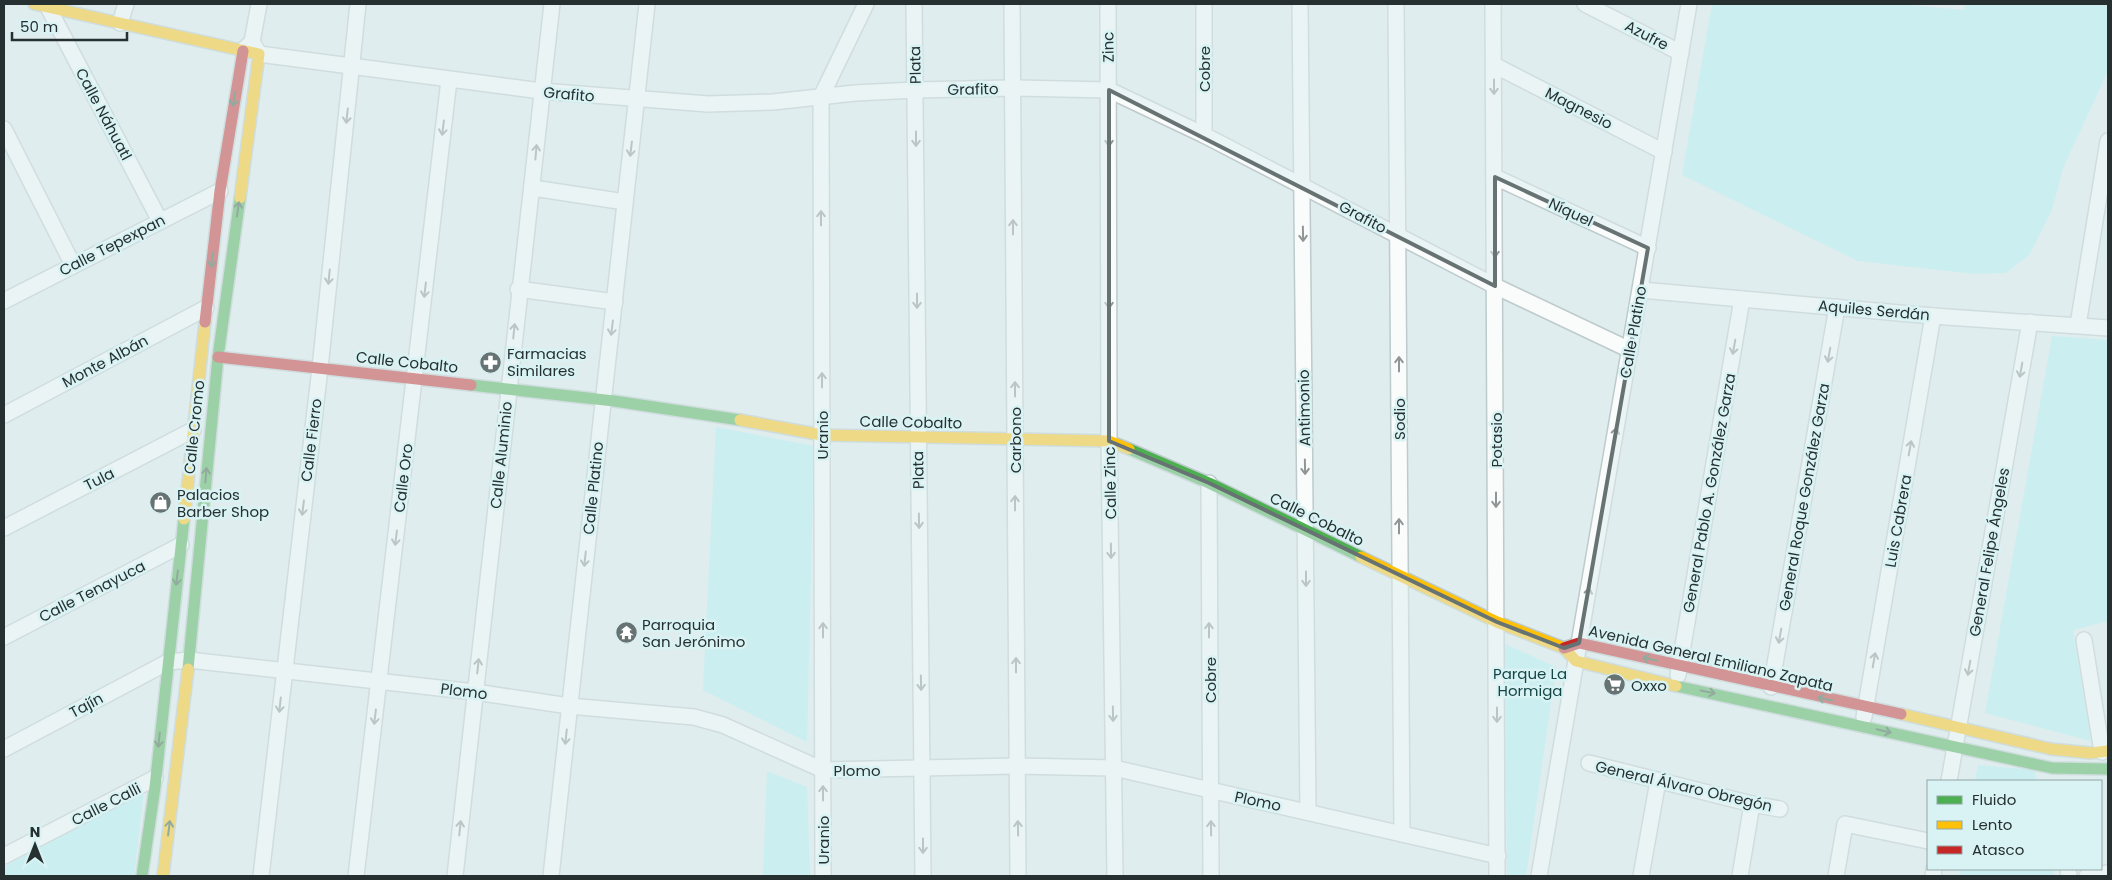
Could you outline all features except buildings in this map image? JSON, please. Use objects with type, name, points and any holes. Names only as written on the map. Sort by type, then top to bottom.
[{"type":"street","points":[[120,23],[126,4]]},
{"type":"street","name":"Calle Cromo","points":[[142,876],[155,778],[220,191],[259,4]]},
{"type":"street","name":"Calle Fierro","points":[[261,876],[320,368],[353,68],[358,4]]},
{"type":"street","name":"Calle Aluminio","points":[[454,876],[509,388],[518,289],[533,188],[541,91],[552,4]]},
{"type":"street","name":"Calle Platino","points":[[551,876],[647,4]]},
{"type":"street","name":"Uranio","points":[[824,876],[821,97],[866,4]]},
{"type":"street","name":"Plata","points":[[914,4],[923,876]]},
{"type":"street","name":"Carbono","points":[[1012,4],[1018,876]]},
{"type":"street","name":"Zinc","points":[[1108,4],[1109,90]]},
{"type":"street","name":"Cobre","points":[[1204,4],[1204,135]]},
{"type":"street","name":"Antimonio","points":[[1300,4],[1308,812]]},
{"type":"street","name":"Sodio","points":[[1396,4],[1402,834]]},
{"type":"street","name":"Potasio","points":[[1493,4],[1497,876]]},
{"type":"street","name":"Azufre","points":[[1585,4],[1681,53]]},
{"type":"street","name":"Calle Platino","points":[[1539,876],[1689,4]]},
{"type":"street","points":[[41,6],[251,49]]},
{"type":"street","name":"Calle Náhuatl","points":[[41,6],[160,221]]},
{"type":"street","name":"Calle Cromo","points":[[163,876],[190,660],[218,357],[251,49]]},
{"type":"street","name":"Grafito","points":[[251,49],[353,68],[541,91],[637,100],[725,104],[915,90],[1012,88],[1109,90],[1204,135],[1495,286],[1630,350]]},
{"type":"street","name":"Magnesio","points":[[1494,65],[1664,152]]},
{"type":"street","name":"Calle Oro","points":[[356,876],[449,80]]},
{"type":"street","name":"Calle Zinc","points":[[1109,90],[1110,441],[1115,876]]},
{"type":"street","points":[[4,129],[73,264]]},
{"type":"street","points":[[2078,325],[2101,228],[2108,140]]},
{"type":"street","name":"Níquel","points":[[1495,176],[1648,248]]},
{"type":"street","points":[[533,188],[625,202]]},
{"type":"street","name":"Calle Tepexpan","points":[[4,301],[73,264],[220,191]]},
{"type":"street","points":[[518,289],[615,302]]},
{"type":"street","name":"Aquiles Serdán","points":[[1640,290],[1933,316],[2108,328]]},
{"type":"street","name":"General Pablo A. González Garza","points":[[1675,686],[1742,299]]},
{"type":"street","name":"General Roque González Garza","points":[[1772,687],[1837,307]]},
{"type":"street","name":"Monte Albán","points":[[4,415],[206,308]]},
{"type":"street","name":"Luis Cabrera","points":[[1862,726],[1933,316]]},
{"type":"street","name":"General Felipe Ángeles","points":[[1949,780],[2030,322]]},
{"type":"street","name":"Calle Cobalto","points":[[218,357],[509,388],[766,424],[822,436],[1110,441],[1208,483],[1497,622],[1564,648]]},
{"type":"street","name":"Tula","points":[[4,528],[193,430]]},
{"type":"street","name":"Cobre","points":[[1208,483],[1211,876]]},
{"type":"street","name":"Calle Tenayuca","points":[[4,637],[181,546]]},
{"type":"street","points":[[2084,640],[2105,751]]},
{"type":"street","name":"Avenida General Emiliano Zapata","points":[[1564,648],[1579,643],[1866,708],[1958,726],[2050,749],[2105,751]]},
{"type":"street","points":[[1564,648],[1576,661],[1675,686],[1954,746],[2053,775],[2108,769]]},
{"type":"street","name":"Plomo","points":[[168,662],[190,660],[475,692],[569,706],[694,717],[723,724],[823,770],[1017,766],[1114,768],[1498,856]]},
{"type":"street","name":"Tajín","points":[[4,749],[168,662]]},
{"type":"street","points":[[2050,749],[2053,775]]},
{"type":"street","name":"General Álvaro Obregón","points":[[1589,763],[1752,804],[1780,809]]},
{"type":"street","name":"Calle Calli","points":[[4,856],[155,778]]},
{"type":"street","points":[[1641,876],[1658,781]]},
{"type":"street","points":[[1740,876],[1752,804]]},
{"type":"street","points":[[1836,876],[1845,824],[1927,841]]},
{"type":"street","points":[[2087,876],[2108,873]]},
{"type":"highlighted area","points":[[1109,90],[1495,286],[1495,177],[1648,248],[1579,643],[1564,648],[1497,622],[1209,483],[1109,441]]},
{"type":"green space","points":[[1712,4],[1898,4],[1964,10],[1965,4],[2108,4],[2108,71],[2063,168],[2052,210],[2029,255],[2006,273],[1975,274],[1858,261],[1682,175]]},
{"type":"green space","points":[[2052,336],[2108,340],[2108,621],[2073,630],[2091,741],[1985,713]]},
{"type":"green space","points":[[716,427],[814,446],[807,742],[703,690]]},
{"type":"green space","name":"Parque La Hormiga","points":[[1505,644],[1556,667],[1526,876],[1507,876]]},
{"type":"green space","points":[[1978,765],[2035,770],[2037,780],[1975,780]]},
{"type":"green space","points":[[767,771],[807,787],[810,876],[763,876]]},
{"type":"green space","points":[[144,790],[134,876],[4,876],[4,867]]},
{"type":"green space","points":[[1961,870],[2053,870],[2054,876],[1959,876]]},
{"type":"traffic: fast","points":[[188,669],[218,357],[240,198]]},
{"type":"traffic: fast","points":[[471,385],[614,401],[740,420]]},
{"type":"traffic: fast","points":[[1129,449],[1209,483],[1361,557]]},
{"type":"traffic: fast","points":[[142,876],[155,787],[184,519]]},
{"type":"traffic: fast","points":[[1676,686],[2052,768],[2108,769]]},
{"type":"traffic: slow","points":[[34,4],[259,54],[240,198]]},
{"type":"traffic: slow","points":[[184,519],[205,322]]},
{"type":"traffic: slow","points":[[740,420],[822,435],[1109,441],[1129,449]]},
{"type":"traffic: slow","points":[[1361,557],[1497,622],[1564,648],[1576,661],[1676,686]]},
{"type":"traffic: slow","points":[[163,876],[188,669]]},
{"type":"traffic: slow","points":[[1901,714],[2051,749],[2090,753],[2108,751]]},
{"type":"traffic: jam","points":[[205,322],[220,191],[243,51]]},
{"type":"traffic: jam","points":[[218,357],[471,385]]},
{"type":"traffic: jam","points":[[1564,648],[1579,643],[1901,714]]},
{"type":"place","name":"Farmacias Similares","points":[[491,362]]},
{"type":"place","name":"Palacios Barber Shop","points":[[161,503]]},
{"type":"place","name":"Parroquia San Jerónimo","points":[[626,633]]},
{"type":"place","name":"Oxxo","points":[[1615,685]]}]
